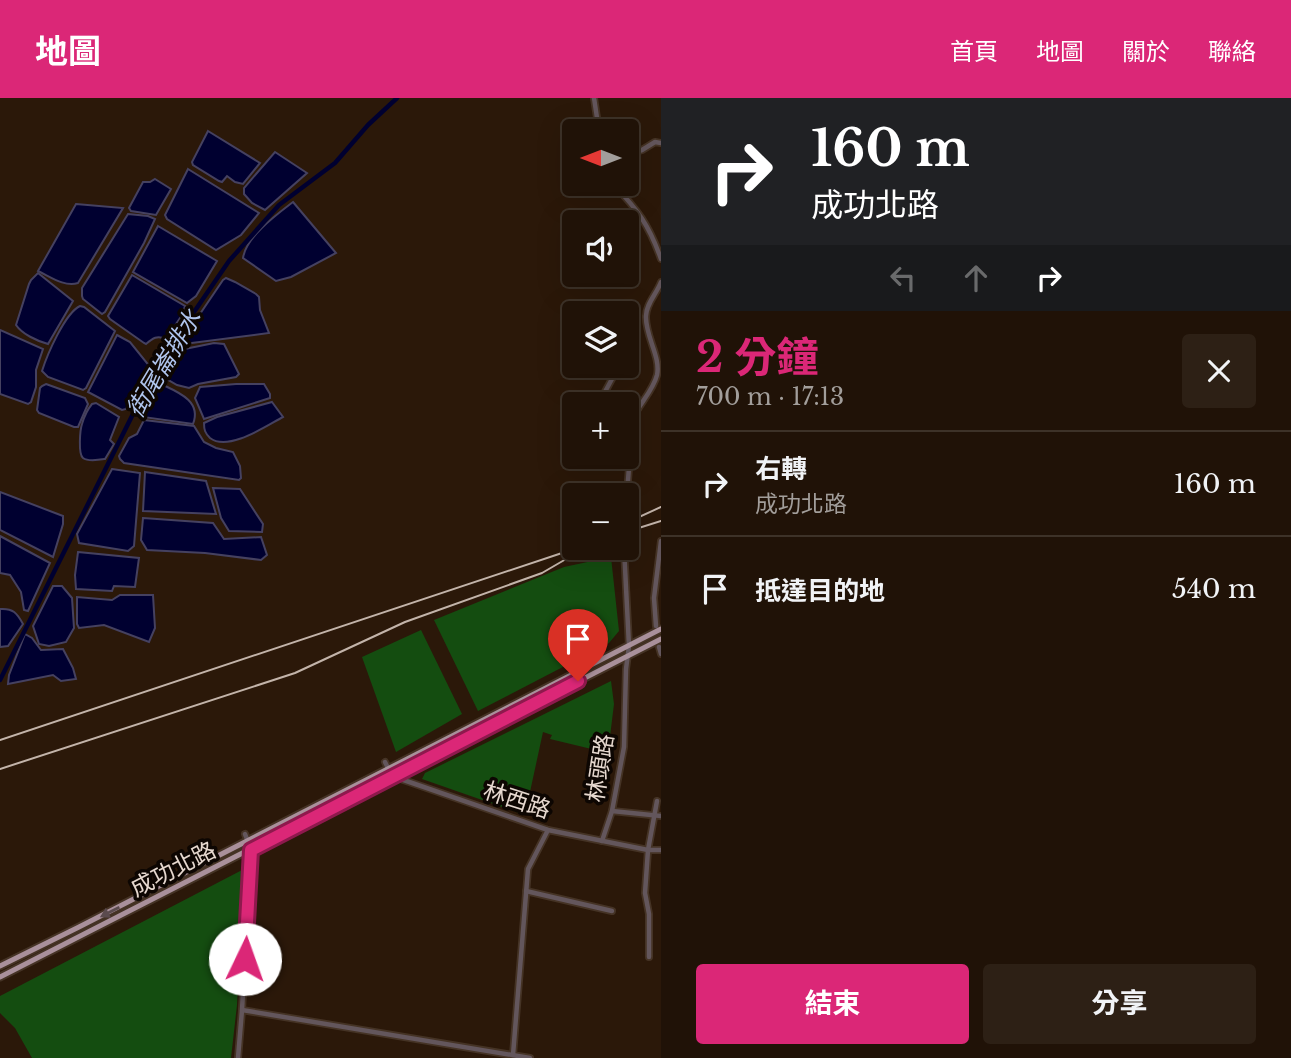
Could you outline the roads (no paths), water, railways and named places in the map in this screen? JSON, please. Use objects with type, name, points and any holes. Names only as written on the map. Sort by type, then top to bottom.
[{"type":"main road","name":"成功北路","points":[[0,966],[386,766],[629,646],[659,628]]},
{"type":"main road","name":"成功北路","points":[[0,977],[661,639]]},
{"type":"street","points":[[594,98],[597,119]]},
{"type":"street","points":[[639,151],[656,142],[661,143]]},
{"type":"street","points":[[624,196],[640,213],[661,259]]},
{"type":"street","points":[[639,406],[653,387],[658,372],[646,313],[661,282]]},
{"type":"street","points":[[659,628],[654,598],[661,541]]},
{"type":"street","name":"林頭路","points":[[602,841],[612,811],[624,747],[629,646],[624,560]]},
{"type":"street","points":[[659,647],[661,654]]},
{"type":"street","points":[[386,766],[392,776]]},
{"type":"street","name":"林西路","points":[[392,776],[548,830],[661,850]]},
{"type":"street","points":[[649,957],[649,914],[645,894],[649,850],[658,816],[657,801]]},
{"type":"street","points":[[612,811],[658,816]]},
{"type":"street","points":[[513,1055],[528,869],[548,830]]},
{"type":"street","points":[[238,1058],[251,850],[246,838]]},
{"type":"street","points":[[526,891],[612,912]]},
{"type":"street","points":[[242,1010],[530,1058]]},
{"type":"waterway","name":"街尾崙排水","points":[[0,680],[157,366],[229,261],[279,205],[335,163],[368,125],[397,98]]},
{"type":"railway","points":[[639,517],[661,507]]},
{"type":"railway","points":[[639,528],[661,521]]},
{"type":"railway","points":[[0,740],[562,553]]},
{"type":"railway","points":[[0,769],[295,673],[405,622],[542,573],[564,560]]}]
